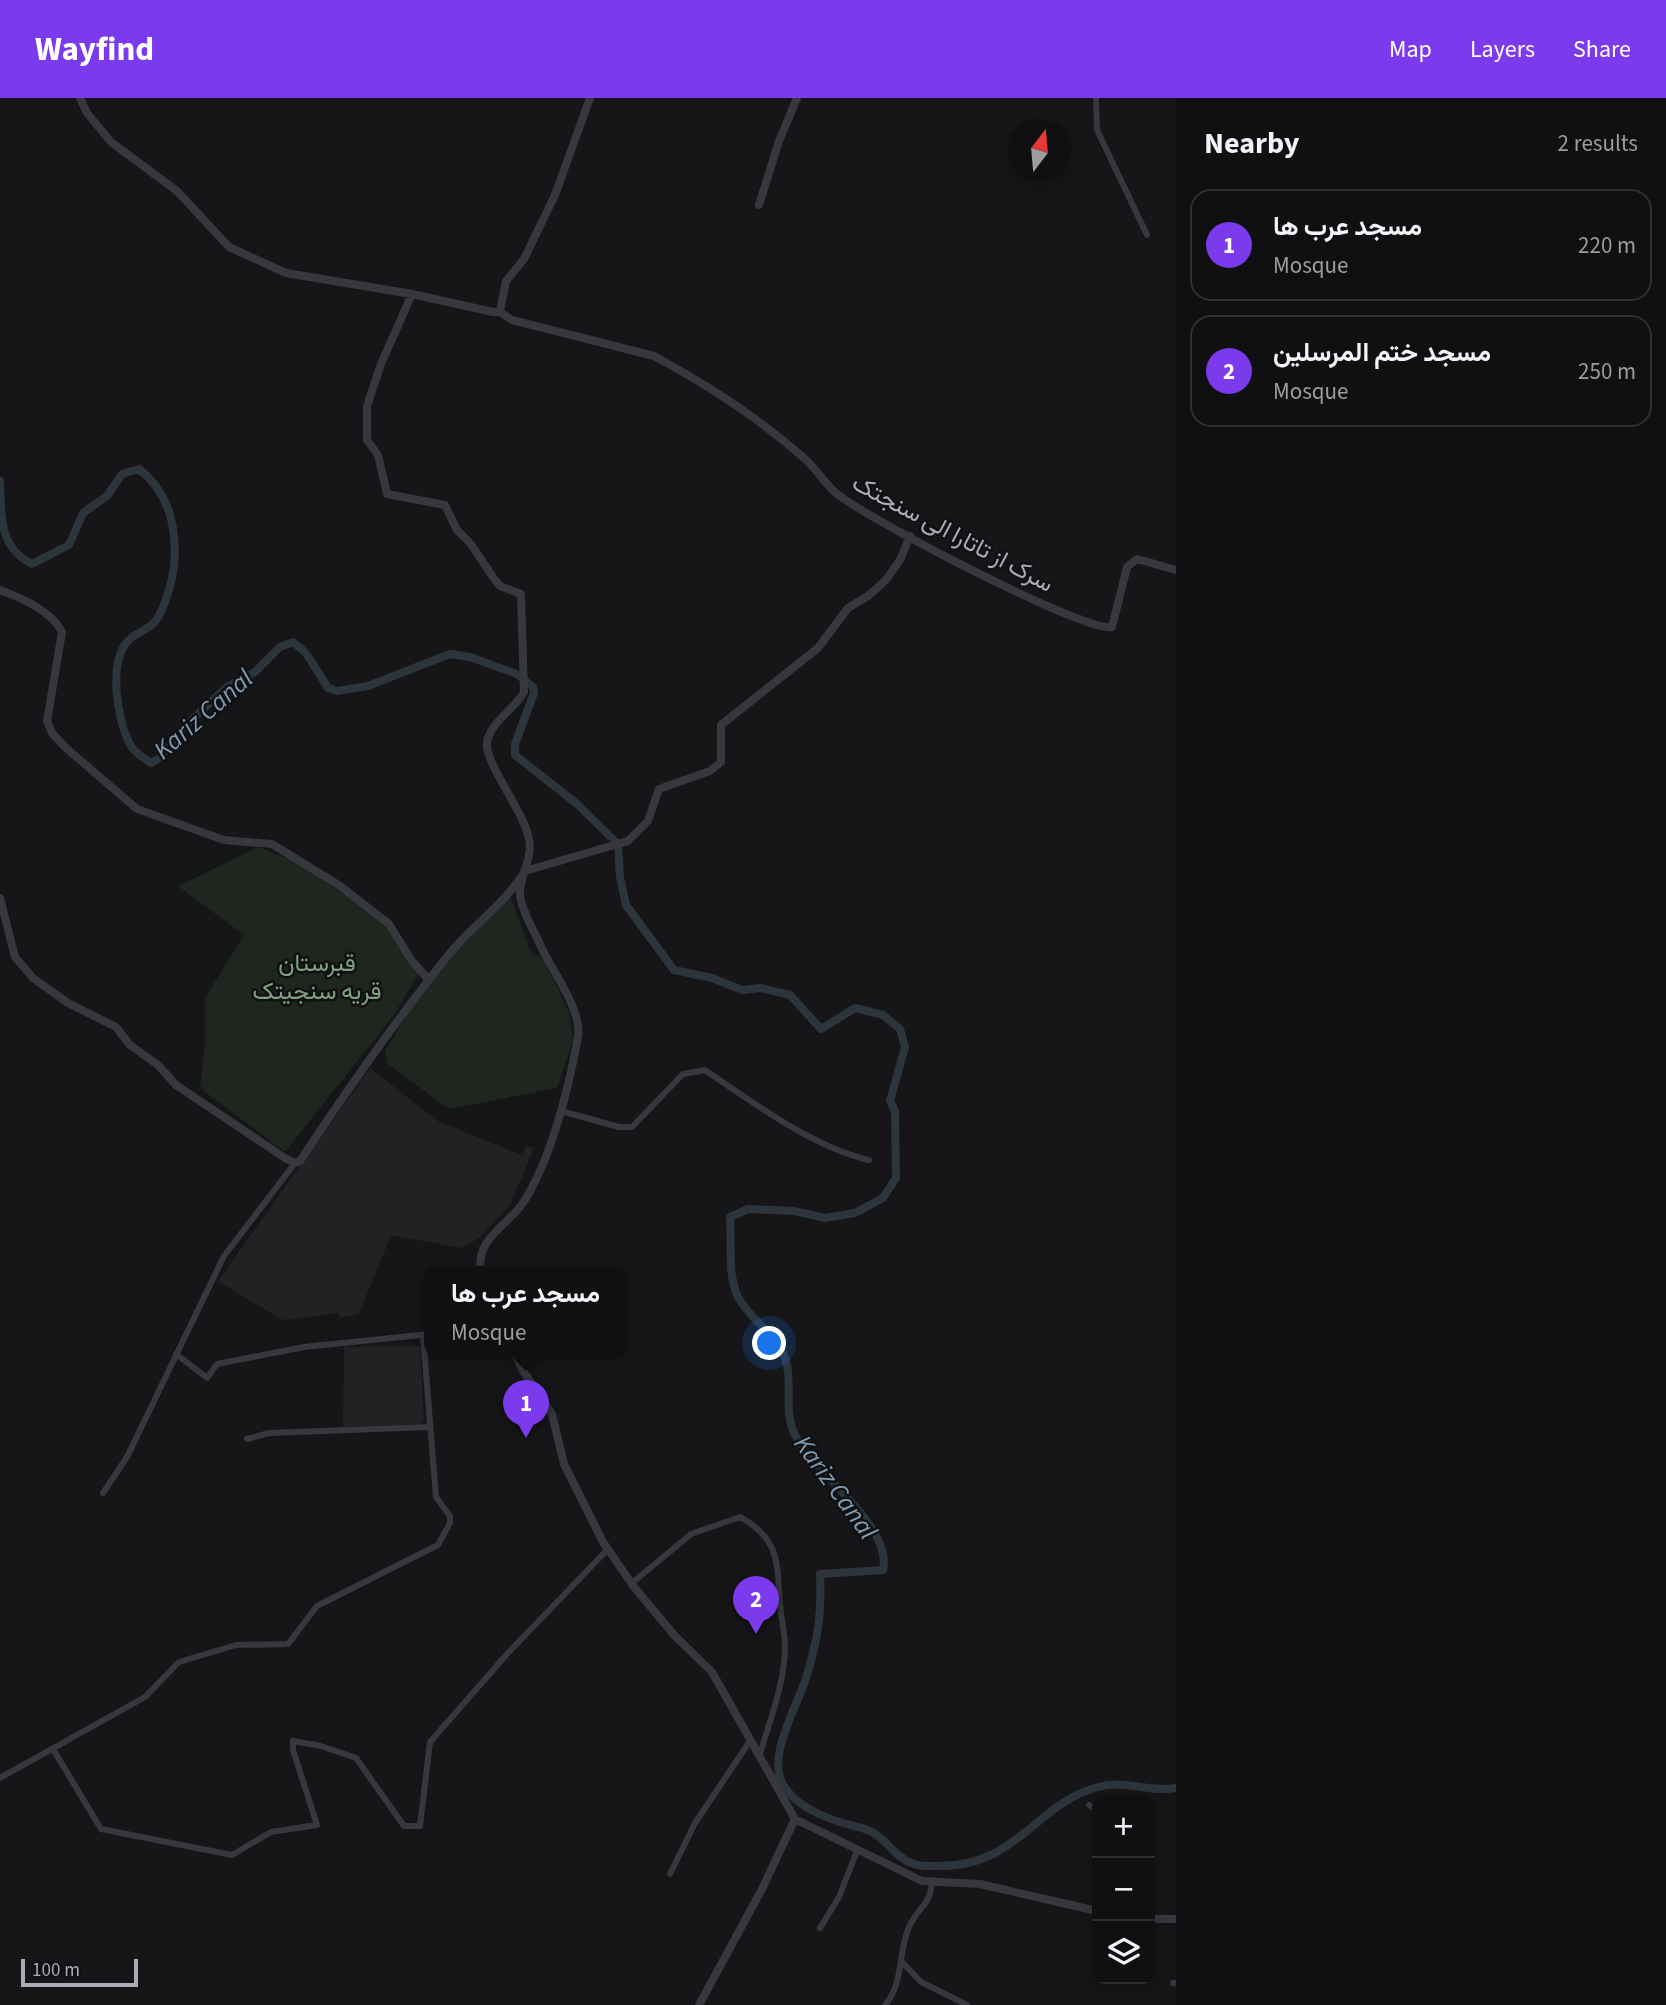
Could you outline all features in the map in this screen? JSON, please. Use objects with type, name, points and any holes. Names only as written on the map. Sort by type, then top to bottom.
[{"type":"street","name":"سرک از تاتارا الی سنجتک","points":[[80,98],[87,113],[111,142],[177,191],[229,247],[286,273],[500,312],[512,320],[654,356],[753,417],[804,458],[836,493],[910,536],[1022,594],[1103,629],[1112,627],[1127,567],[1137,559],[1176,570]]},
{"type":"street","points":[[500,312],[506,281],[524,259],[555,195],[590,98]]},
{"type":"street","points":[[759,205],[779,141],[797,98]]},
{"type":"street","points":[[1096,98],[1097,130],[1147,235]]},
{"type":"street","points":[[412,294],[381,364],[367,406],[367,440],[378,455],[387,494],[445,505],[457,530],[470,543],[500,586],[521,594],[524,692],[518,703],[491,732],[487,741],[488,754],[517,805],[530,840],[520,892],[540,945],[576,1017],[579,1032],[561,1111],[523,1203],[485,1244],[481,1252],[481,1266]]},
{"type":"street","points":[[103,1493],[127,1457],[224,1256],[295,1163],[300,1161],[429,980],[455,948],[511,895],[525,871],[628,841],[648,821],[659,789],[710,771],[721,762],[721,725],[818,648],[848,608],[868,597],[886,580],[900,560],[910,536]]},
{"type":"street","points":[[0,590],[46,614],[58,623],[62,632],[47,721],[52,733],[66,748],[137,809],[224,841],[272,844],[340,886],[389,924],[412,961],[429,980]]},
{"type":"street","points":[[0,898],[15,957],[33,978],[68,1003],[116,1027],[130,1045],[158,1065],[176,1085],[295,1163]]},
{"type":"street","points":[[561,1111],[619,1127],[632,1127],[683,1074],[705,1070],[773,1116],[842,1154],[869,1160]]},
{"type":"street","points":[[176,1354],[207,1378],[217,1364],[304,1347],[424,1334]]},
{"type":"street","points":[[0,1778],[145,1697],[179,1662],[236,1645],[288,1644],[317,1606],[438,1545],[450,1523],[450,1517],[436,1497],[429,1427],[427,1357]]},
{"type":"street","points":[[517,1357],[552,1414],[564,1464],[608,1549],[632,1584],[675,1636],[712,1672],[795,1819],[922,1881],[981,1884],[1092,1910]]},
{"type":"street","points":[[247,1439],[269,1433],[429,1427]]},
{"type":"street","points":[[632,1584],[691,1534],[740,1517],[758,1527],[771,1542],[779,1573],[785,1647],[776,1702],[759,1757]]},
{"type":"street","points":[[53,1749],[101,1829],[232,1855],[271,1832],[317,1825],[293,1741],[321,1746],[356,1758],[404,1826],[420,1826],[430,1742],[517,1643],[608,1549]]},
{"type":"street","points":[[670,1874],[695,1823],[750,1741]]},
{"type":"street","points":[[699,2005],[762,1889],[795,1819]]},
{"type":"street","points":[[820,1928],[839,1897],[858,1851]]},
{"type":"street","points":[[885,2005],[894,1994],[909,1927],[930,1898],[932,1881]]},
{"type":"street","points":[[1155,1919],[1176,1919]]},
{"type":"street","points":[[901,1961],[921,1982],[967,2005]]},
{"type":"shaded area","points":[[370,1068],[438,1121],[522,1155],[526,1145],[534,1148],[510,1205],[479,1238],[461,1248],[391,1235],[359,1314],[339,1318],[339,1313],[282,1320],[218,1281]]},
{"type":"shaded area","points":[[420,1346],[424,1420],[421,1424],[343,1427],[344,1347]]},
{"type":"green space","name":"قبرستان قریه سنجیتک","points":[[258,847],[291,860],[380,918],[419,973],[394,1015],[285,1152],[200,1088],[205,1043],[205,998],[244,935],[178,886]]},
{"type":"green space","name":"قبرستان قریه سنجیتک","points":[[510,895],[530,950],[544,960],[569,1012],[573,1040],[557,1088],[449,1109],[388,1064],[385,1051],[425,986],[454,946],[470,927]]},
{"type":"waterway","name":"Kariz Canal","points":[[0,481],[4,531],[14,550],[32,564],[69,545],[83,513],[107,496],[122,474],[139,469],[153,483],[164,500],[171,518],[174,538],[172,578],[167,598],[156,620],[130,639],[123,648],[117,675],[118,707],[126,735],[135,751],[151,763],[161,757],[184,727],[227,687],[255,672],[280,647],[293,642],[306,653],[328,688],[337,691],[368,686],[450,654],[470,657],[517,674],[533,687],[534,693],[515,744],[515,755],[576,803],[618,844],[620,877],[626,905],[674,970],[712,978],[742,990],[761,988],[790,995],[821,1029],[855,1008],[883,1015],[900,1029],[905,1047],[890,1101],[895,1111],[896,1178],[883,1198],[855,1213],[825,1218],[794,1211],[748,1209],[730,1217],[731,1268],[735,1288],[743,1305],[771,1336],[786,1361],[791,1426],[795,1435],[818,1466],[865,1518],[883,1553],[883,1570],[820,1574],[820,1614],[814,1651],[783,1738],[778,1763],[779,1774],[790,1795],[811,1810],[835,1821],[868,1830],[906,1861],[927,1866],[967,1863],[989,1856],[1076,1795],[1098,1787],[1117,1784],[1156,1789],[1176,1788]]},
{"type":"place","name":"مسجد عرب ها","points":[[526,1438]]},
{"type":"place","name":"مسجد ختم المرسلین","points":[[756,1634]]}]
